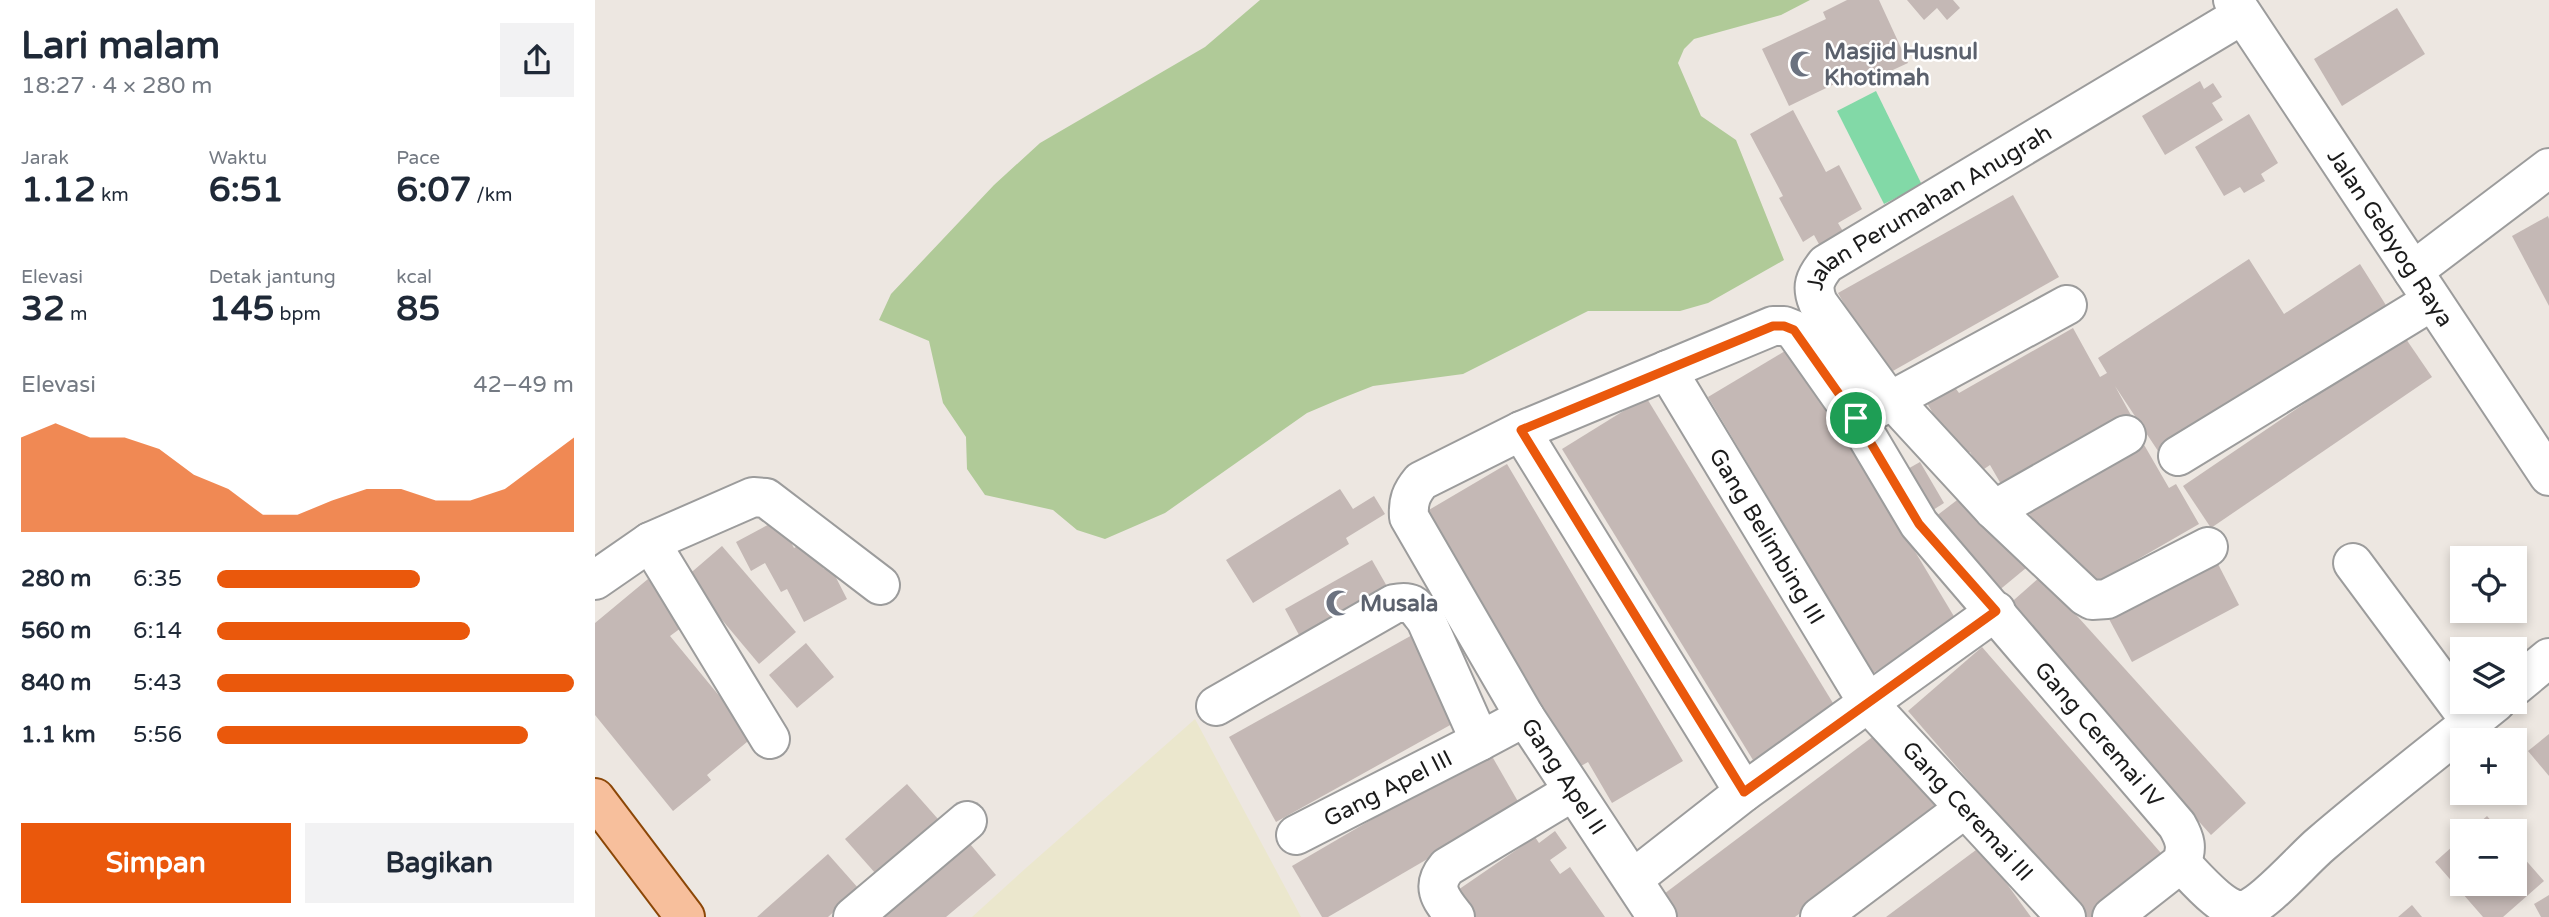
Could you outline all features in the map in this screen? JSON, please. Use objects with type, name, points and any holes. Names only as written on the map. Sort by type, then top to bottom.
[{"type":"main road","points":[[595,798],[685,917]]},
{"type":"street","name":"Jalan Gebyog Raya","points":[[2238,7],[2549,475]]},
{"type":"street","name":"Jalan Perumahan Anugrah","points":[[2208,547],[2107,599],[2092,600],[1994,510],[1900,408],[1873,410],[1818,303],[1813,286],[1826,264],[2238,7]]},
{"type":"street","points":[[2178,457],[2423,286],[2547,176]]},
{"type":"street","points":[[1525,717],[1409,517],[1411,492],[1421,481],[1521,430],[1773,326],[1794,330],[1873,410],[2067,305]]},
{"type":"street","name":"Gang Belimbing III","points":[[1667,370],[1868,703]]},
{"type":"street","name":"Gang Ceremai IV","points":[[1873,410],[1919,524],[2177,825],[2184,837],[2186,851],[2182,863]]},
{"type":"street","points":[[1521,430],[1744,792]]},
{"type":"street","points":[[1994,510],[2126,435]]},
{"type":"street","points":[[595,580],[650,542],[753,497],[766,498],[880,585]]},
{"type":"street","points":[[650,542],[770,739]]},
{"type":"street","points":[[2353,563],[2450,673]]},
{"type":"street","name":"Gang Apel II","points":[[1216,706],[1394,604],[1405,602],[1415,606],[1426,620],[1480,741],[1525,717],[1657,917]]},
{"type":"street","points":[[1633,879],[1744,792],[1996,611]]},
{"type":"street","points":[[2527,676],[2549,658]]},
{"type":"street","name":"Gang Ceremai III","points":[[1868,703],[2066,917]]},
{"type":"street","points":[[2112,917],[2182,863],[2222,903],[2243,911],[2263,898],[2319,845],[2482,714]]},
{"type":"street","name":"Gang Apel III","points":[[1296,835],[1480,741]]},
{"type":"street","points":[[1455,917],[1439,893],[1438,883],[1447,867],[1572,792]]},
{"type":"street","points":[[1820,917],[1964,809]]},
{"type":"street","points":[[853,917],[967,821]]},
{"type":"shaded area","points":[[1195,719],[1301,917],[972,917],[1026,868]]},
{"type":"green space","points":[[1260,0],[1810,0],[1781,15],[1694,39],[1684,49],[1678,63],[1701,116],[1736,140],[1784,260],[1708,303],[1680,311],[1588,311],[1463,374],[1373,386],[1340,399],[1307,413],[1165,513],[1105,539],[1077,530],[1053,510],[985,495],[967,469],[966,437],[943,403],[929,341],[879,320],[891,294],[994,185],[1040,143],[1205,47]]},
{"type":"green space","points":[[1876,91],[1922,185],[1884,204],[1837,111]]},
{"type":"building","points":[[1847,0],[1879,0],[1908,63],[1856,87],[1851,76],[1789,106],[1762,49],[1826,19],[1823,12]]},
{"type":"building","points":[[1907,0],[1953,0],[1960,8],[1947,20],[1937,8],[1924,20]]},
{"type":"building","points":[[2397,8],[2425,54],[2342,106],[2314,59]]},
{"type":"building","points":[[2200,81],[2204,89],[2213,83],[2222,97],[2212,103],[2223,120],[2165,155],[2142,116]]},
{"type":"building","points":[[1793,110],[1826,172],[1839,165],[1862,209],[1838,223],[1844,233],[1820,246],[1814,235],[1803,242],[1779,198],[1783,196],[1750,134]]},
{"type":"building","points":[[2249,114],[2278,163],[2261,174],[2265,181],[2244,193],[2240,187],[2224,196],[2195,147]]},
{"type":"building","points":[[2013,195],[2059,277],[1884,376],[1838,293]]},
{"type":"building","points":[[2548,216],[2549,219],[2549,306],[2512,236]]},
{"type":"building","points":[[2249,259],[2284,314],[2360,264],[2389,310],[2162,457],[2115,386],[2132,417],[2005,491],[1990,465],[1981,471],[1970,452],[1963,456],[1947,429],[1943,431],[1927,403],[1954,386],[1959,393],[2073,328],[2100,377],[2107,373],[2098,358]]},
{"type":"building","points":[[2404,336],[2432,377],[2211,528],[2183,486]]},
{"type":"building","points":[[1790,348],[1803,365],[1958,623],[1873,673],[1708,397]]},
{"type":"building","points":[[1646,397],[1836,708],[1753,760],[1562,449]]},
{"type":"building","points":[[2143,443],[2169,488],[2176,484],[2199,524],[2095,584],[2053,555],[2027,510]]},
{"type":"building","points":[[1920,462],[1944,503],[1922,517],[1897,475]]},
{"type":"building","points":[[1507,464],[1683,761],[1612,803],[1588,762],[1574,770],[1422,514]]},
{"type":"building","points":[[1340,489],[1353,509],[1374,496],[1385,514],[1346,538],[1349,544],[1253,603],[1226,560]]},
{"type":"building","points":[[1965,494],[2026,568],[1997,592],[1935,517]]},
{"type":"building","points":[[779,519],[794,548],[809,540],[824,569],[830,566],[847,599],[804,622],[787,589],[781,592],[765,563],[751,571],[736,542]]},
{"type":"building","points":[[722,546],[796,632],[759,664],[686,577]]},
{"type":"building","name":"Musala","points":[[1372,560],[1393,597],[1305,646],[1285,609]]},
{"type":"building","points":[[2217,562],[2239,605],[2132,662],[2109,619]]},
{"type":"building","points":[[2041,576],[2246,803],[2211,835],[2006,607]]},
{"type":"building","points":[[648,579],[685,625],[670,636],[753,737],[707,775],[711,780],[673,811],[595,715],[595,623]]},
{"type":"building","points":[[1414,634],[1461,719],[1276,822],[1229,737]]},
{"type":"building","points":[[806,643],[834,677],[797,708],[769,675]]},
{"type":"building","points":[[1982,647],[2167,860],[2102,917],[2087,917],[1908,711]]},
{"type":"building","points":[[1883,729],[1942,807],[1795,917],[1669,917],[1656,900]]},
{"type":"building","points":[[2549,734],[2549,776],[2528,751]]},
{"type":"building","points":[[1489,751],[1520,805],[1328,917],[1322,917],[1292,866]]},
{"type":"building","points":[[907,784],[938,819],[876,874],[845,839]]},
{"type":"building","points":[[1555,831],[1567,848],[1550,860],[1560,874],[1570,867],[1605,917],[1472,917],[1455,892],[1535,837],[1539,843]]},
{"type":"building","points":[[965,838],[996,875],[946,917],[870,917]]},
{"type":"building","points":[[1980,847],[2031,917],[1886,917]]},
{"type":"building","points":[[2450,849],[2450,879],[2435,862]]},
{"type":"building","points":[[828,854],[859,889],[828,917],[757,917]]},
{"type":"building","points":[[2527,862],[2544,881],[2527,896]]},
{"type":"building","points":[[2549,895],[2549,917],[2541,917],[2534,904]]},
{"type":"building","points":[[2465,896],[2527,896],[2503,917],[2483,917]]},
{"type":"building","points":[[2412,905],[2422,917],[2398,917]]},
{"type":"place","name":"Masjid Husnul Khotimah","points":[[1803,64]]},
{"type":"place","name":"Musala","points":[[1339,603]]},
{"type":"route","points":[[1773,326],[1794,330],[1856,418],[1919,524],[1996,611],[1744,792],[1521,430],[1773,326]]}]
